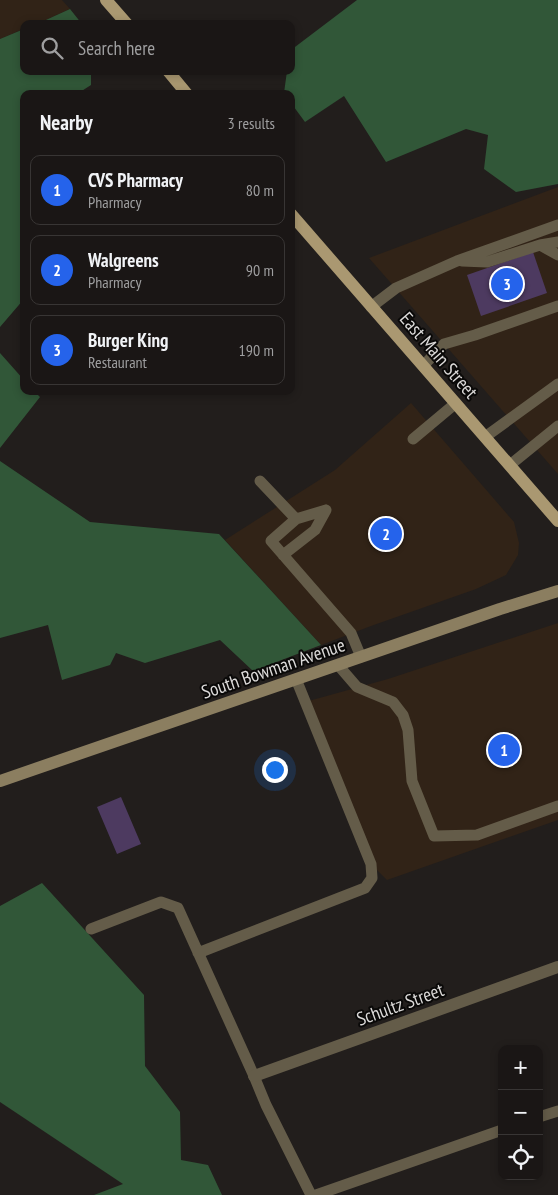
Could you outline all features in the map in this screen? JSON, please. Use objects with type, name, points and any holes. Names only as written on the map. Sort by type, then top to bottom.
[{"type":"main road","points":[[106,0],[124,20]]},
{"type":"main road","points":[[171,75],[184,90]]},
{"type":"main road","name":"East Main Street","points":[[295,219],[557,519]]},
{"type":"main road","name":"South Bowman Avenue","points":[[0,782],[500,609],[558,591]]},
{"type":"street","name":"Schultz Street","points":[[254,1076],[558,967]]},
{"type":"lane","points":[[371,307],[396,288],[457,261],[558,225]]},
{"type":"lane","points":[[457,261],[487,262],[540,245],[558,242]]},
{"type":"lane","points":[[540,245],[558,255]]},
{"type":"lane","points":[[423,366],[444,344],[558,306]]},
{"type":"lane","points":[[485,437],[558,384]]},
{"type":"lane","points":[[413,439],[456,404]]},
{"type":"lane","points":[[510,465],[558,426]]},
{"type":"lane","points":[[260,481],[296,520]]},
{"type":"lane","points":[[283,555],[315,530],[326,510],[296,520],[271,541],[283,555],[351,634],[362,657]]},
{"type":"lane","points":[[338,665],[357,688],[393,702],[403,715],[408,730],[412,781],[434,836],[477,835],[558,806]]},
{"type":"lane","points":[[198,953],[366,888],[372,878],[371,864],[296,679]]},
{"type":"lane","points":[[90,928],[161,902],[178,908],[266,1106],[311,1195]]},
{"type":"lane","points":[[543,1116],[558,1111]]},
{"type":"lane","points":[[316,1195],[498,1131]]},
{"type":"shaded area","points":[[0,0],[62,0],[70,9],[46,20],[20,20],[20,31],[0,39]]},
{"type":"shaded area","points":[[558,187],[558,474],[369,258]]},
{"type":"shaded area","points":[[411,403],[514,522],[519,543],[518,555],[506,575],[476,589],[321,645],[225,540],[335,470]]},
{"type":"shaded area","points":[[558,623],[558,820],[387,880],[371,864],[305,702],[388,679]]},
{"type":"green space","points":[[357,0],[558,0],[558,184],[516,192],[484,169],[488,135],[466,129],[386,162],[344,96],[305,122],[295,108],[295,90],[284,90],[286,75],[295,75],[295,47]]},
{"type":"green space","points":[[70,9],[79,20],[46,20]]},
{"type":"green space","points":[[20,31],[20,75],[91,75],[91,85],[83,90],[20,90],[20,304],[0,327],[0,39]]},
{"type":"green space","points":[[0,353],[20,376],[20,395],[38,395],[40,397],[0,448]]},
{"type":"green space","points":[[0,461],[90,522],[219,534],[321,645],[253,671],[220,640],[145,663],[116,653],[110,665],[62,680],[48,625],[0,638]]},
{"type":"green space","points":[[42,883],[144,995],[145,1066],[180,1112],[181,1160],[208,1165],[222,1195],[94,1195],[123,1184],[0,1102],[0,906]]},
{"type":"building","points":[[533,252],[547,293],[481,316],[467,275]]},
{"type":"building","points":[[121,797],[141,844],[117,854],[97,807]]},
{"type":"place","name":"Burger King","points":[[507,284]]},
{"type":"place","name":"Walgreens","points":[[386,534]]},
{"type":"place","name":"CVS Pharmacy","points":[[504,750]]}]
